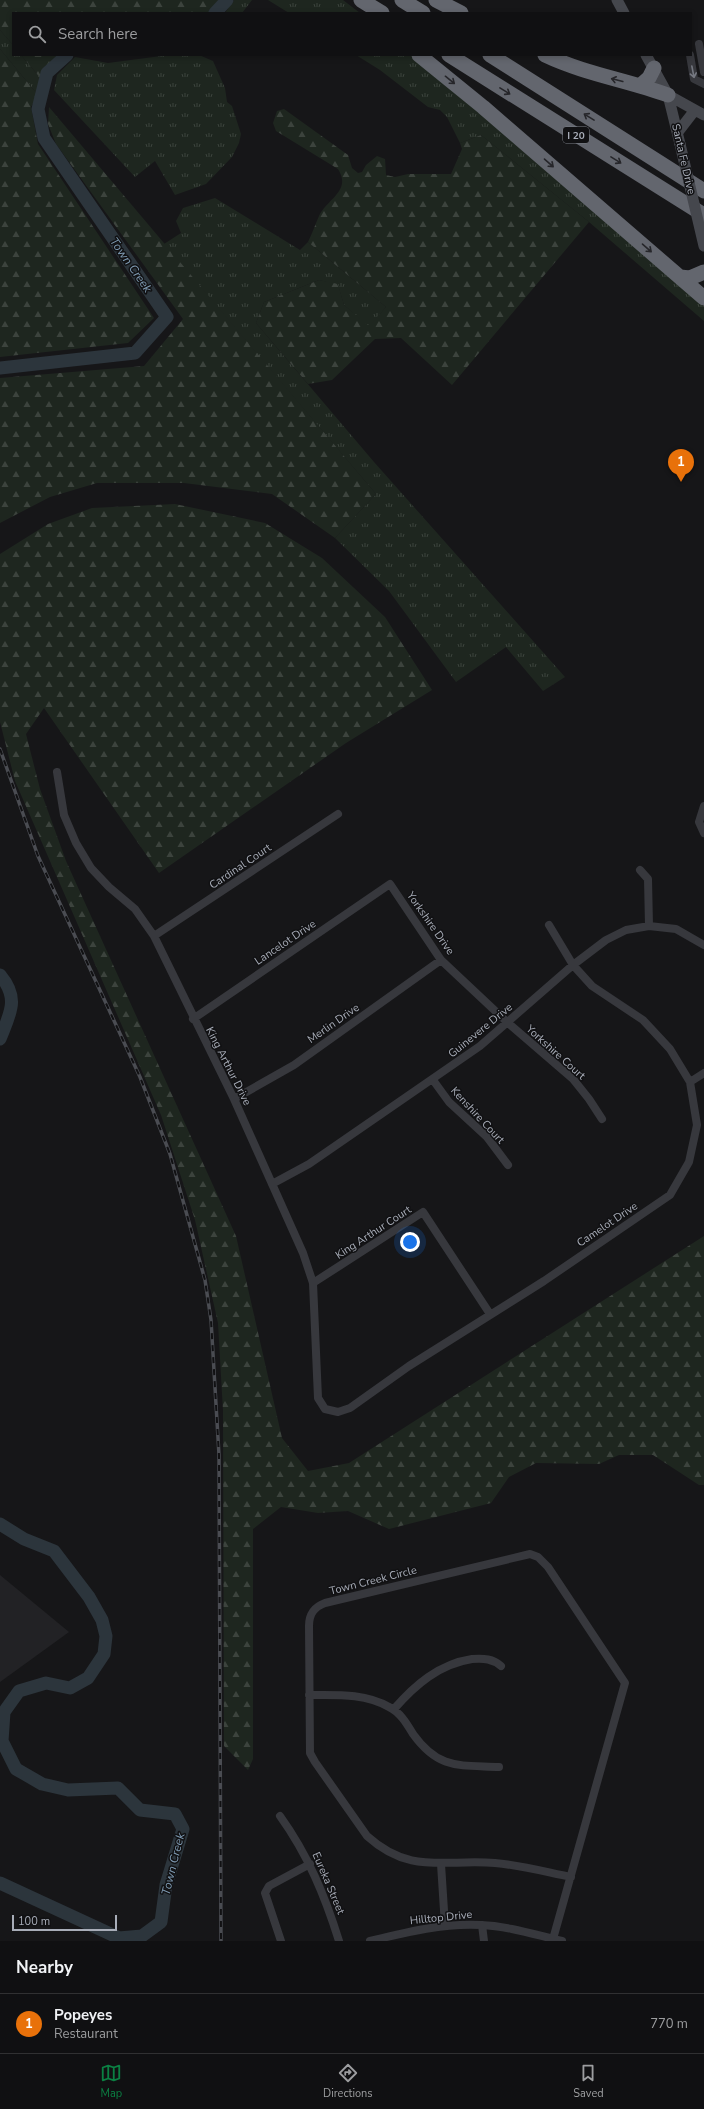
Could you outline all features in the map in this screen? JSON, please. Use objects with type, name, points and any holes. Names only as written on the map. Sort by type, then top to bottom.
[{"type":"highway","points":[[402,0],[421,12]]},
{"type":"highway","points":[[436,0],[459,12]]},
{"type":"highway","points":[[367,6],[380,12]]},
{"type":"highway","points":[[420,56],[483,106],[680,277],[698,287],[704,298]]},
{"type":"highway","name":"I 20","points":[[451,56],[704,215]]},
{"type":"highway","name":"I 20","points":[[492,56],[704,191]]},
{"type":"highway","points":[[548,56],[592,74],[641,85],[668,95]]},
{"type":"highway","points":[[641,85],[649,78],[654,68]]},
{"type":"highway","points":[[680,277],[690,278],[704,272]]},
{"type":"main road","points":[[617,0],[623,12]]},
{"type":"main road","name":"Santa Fe Drive","points":[[647,56],[668,95],[704,246]]},
{"type":"main road","points":[[668,95],[700,113],[678,132]]},
{"type":"street","points":[[698,44],[704,72]]},
{"type":"street","points":[[690,56],[694,79],[704,84]]},
{"type":"street","name":"King Arthur Drive","points":[[57,772],[64,814],[76,843],[91,868],[109,887],[135,909],[154,936],[193,1019],[234,1099],[303,1253],[313,1284],[318,1398]]},
{"type":"street","points":[[704,806],[699,822],[704,833]]},
{"type":"street","name":"Cardinal Court","points":[[154,936],[338,814]]},
{"type":"street","points":[[640,870],[648,879],[649,926]]},
{"type":"street","name":"Yorkshire Drive","points":[[390,884],[441,960],[507,1022]]},
{"type":"street","name":"Lancelot Drive","points":[[193,1019],[390,884]]},
{"type":"street","name":"Camelot Drive","points":[[318,1398],[325,1408],[338,1412],[350,1408],[409,1366],[544,1281],[670,1195],[689,1162],[697,1125],[690,1082],[670,1049],[643,1020],[592,986],[573,965],[549,925]]},
{"type":"street","name":"Guinevere Drive","points":[[272,1184],[309,1164],[480,1046],[573,965],[606,940],[626,930],[649,926],[676,929],[704,945]]},
{"type":"street","name":"Merlin Drive","points":[[234,1099],[294,1065],[441,960]]},
{"type":"street","name":"Yorkshire Court","points":[[507,1022],[573,1079],[589,1099],[602,1119]]},
{"type":"street","points":[[690,1082],[704,1073]]},
{"type":"street","name":"Kenshire Court","points":[[432,1080],[449,1102],[487,1137],[508,1165]]},
{"type":"street","name":"King Arthur Court","points":[[313,1284],[423,1212],[490,1314]]},
{"type":"street","name":"Town Creek Circle","points":[[553,1939],[625,1683],[548,1567],[538,1557],[530,1554],[524,1555],[320,1605],[311,1613],[309,1620],[309,1695],[310,1747],[312,1757],[360,1826],[377,1844],[397,1856],[420,1862],[441,1864],[496,1863],[570,1877]]},
{"type":"street","points":[[394,1710],[419,1683],[446,1666],[465,1660],[486,1659],[495,1661],[501,1666]]},
{"type":"street","points":[[309,1695],[361,1696],[377,1701],[394,1710],[420,1744],[434,1758],[461,1765],[499,1767]]},
{"type":"street","name":"Eureka Street","points":[[280,1816],[310,1864],[330,1913],[339,1941]]},
{"type":"street","points":[[281,1941],[265,1893],[269,1886],[310,1864]]},
{"type":"street","points":[[441,1864],[445,1926]]},
{"type":"street","points":[[482,1925],[484,1941]]},
{"type":"street","name":"Hilltop Drive","points":[[370,1941],[396,1938],[445,1926],[482,1925],[562,1941]]},
{"type":"shaded area","points":[[0,1575],[69,1632],[0,1682]]},
{"type":"green space","points":[[0,0],[222,0],[219,5],[210,12],[12,12],[12,44],[0,30]]},
{"type":"green space","points":[[234,0],[252,0],[243,12],[226,12]]},
{"type":"green space","points":[[268,0],[343,0],[359,12],[287,12]]},
{"type":"green space","points":[[0,30],[12,44],[12,56],[22,56],[42,80],[38,95],[0,49]]},
{"type":"green space","points":[[0,49],[38,95],[31,107],[38,144],[154,318],[128,343],[0,357]]},
{"type":"green space","points":[[22,56],[59,56],[44,71],[42,80]]},
{"type":"green space","points":[[161,56],[201,56],[213,61],[225,88],[227,102],[232,106],[241,134],[239,143],[232,157],[206,184],[175,195],[155,161],[135,177],[54,90],[57,75],[75,57],[108,63]]},
{"type":"green space","points":[[358,56],[413,56],[700,301],[704,306],[704,321],[589,222],[481,135],[460,143],[447,117],[440,110],[428,107],[380,70]]},
{"type":"green space","points":[[49,107],[376,494],[335,538],[272,494],[184,483],[97,483],[50,497],[0,523],[0,378],[144,366],[183,319],[56,144],[48,124]]},
{"type":"green space","points":[[284,109],[348,155],[352,168],[358,173],[362,172],[366,165],[377,156],[385,159],[386,175],[395,177],[408,174],[451,174],[462,149],[460,143],[481,135],[589,222],[452,385],[401,338],[375,339],[332,380],[308,384],[256,323],[264,302],[319,280],[338,284],[344,305],[369,326],[386,307],[308,242],[319,216],[340,189],[342,177],[338,169],[276,131],[273,123],[277,111]]},
{"type":"green space","points":[[215,198],[300,250],[308,242],[386,307],[369,327],[344,305],[338,285],[319,280],[264,302],[256,323],[374,462],[565,677],[543,691],[506,647],[456,682],[389,591],[335,538],[376,494],[164,244],[181,233],[176,221],[183,208]]},
{"type":"green space","points":[[175,504],[265,523],[322,558],[385,617],[432,690],[346,743],[159,873],[44,708],[26,734],[40,789],[66,861],[236,1236],[282,1438],[308,1471],[349,1463],[704,1236],[704,1485],[699,1485],[653,1455],[619,1455],[599,1464],[536,1463],[509,1477],[491,1503],[389,1529],[348,1511],[318,1513],[281,1507],[253,1529],[253,1759],[248,1770],[224,1746],[223,1411],[218,1323],[195,1220],[161,1115],[15,781],[0,722],[0,554],[48,524],[92,508]]},
{"type":"waterway","name":"Town Creek","points":[[216,12],[227,0]]},
{"type":"waterway","name":"Town Creek","points":[[0,368],[135,353],[167,317],[44,138],[38,109],[47,73],[66,56]]},
{"type":"waterway","name":"Town Creek","points":[[0,975],[10,991],[11,999],[10,1014],[0,1039]]},
{"type":"waterway","name":"Town Creek","points":[[0,1524],[24,1539],[54,1551],[89,1597],[102,1620],[106,1636],[104,1654],[88,1678],[70,1688],[46,1683],[19,1691],[4,1712],[2,1741],[16,1769],[42,1784],[68,1790],[118,1788],[140,1810],[175,1814],[183,1829],[166,1885],[161,1922],[142,1936],[119,1938],[0,1883]]},
{"type":"railway","points":[[0,749],[38,856],[140,1077],[170,1154],[205,1280],[211,1320],[219,1455],[221,1941]]},
{"type":"place","name":"Popeyes","points":[[681,482]]}]
